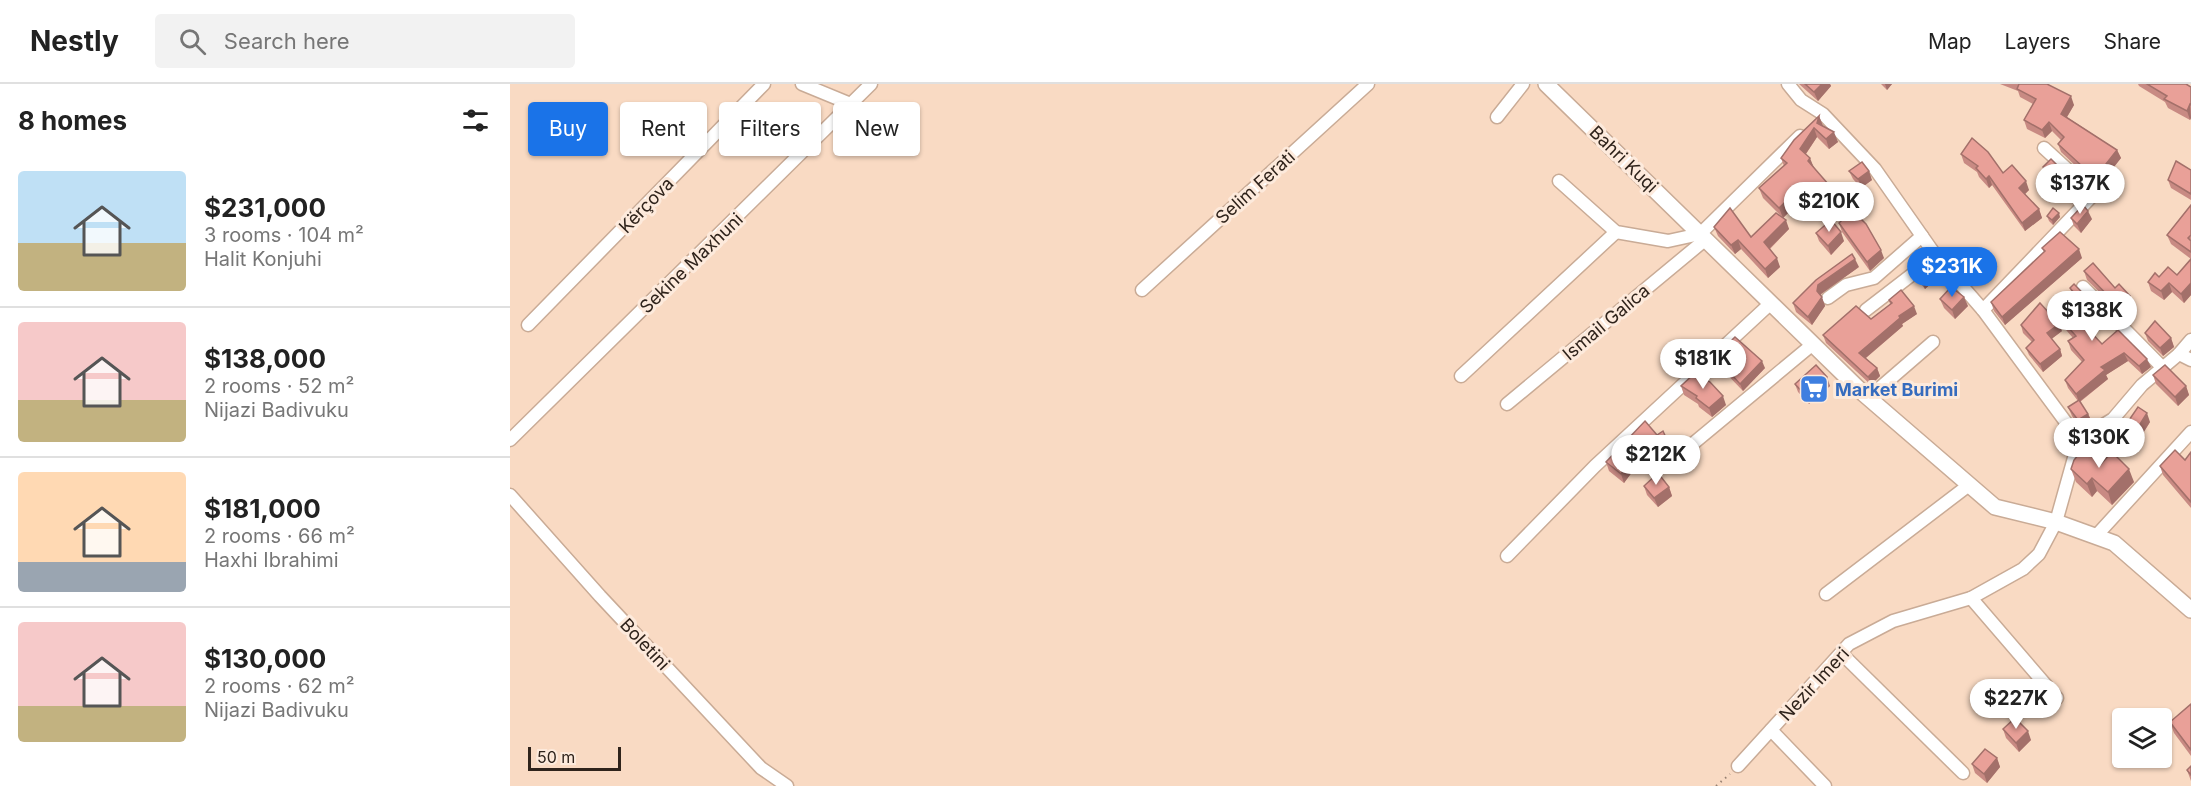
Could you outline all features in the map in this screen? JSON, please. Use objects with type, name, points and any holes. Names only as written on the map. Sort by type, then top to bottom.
[{"type":"street","name":"Kërçova","points":[[528,325],[764,84]]},
{"type":"street","points":[[801,84],[845,102]]},
{"type":"street","name":"Sekine Maxhuni","points":[[855,102],[871,84]]},
{"type":"street","name":"Selim Ferati","points":[[1142,290],[1368,84]]},
{"type":"street","points":[[1497,117],[1523,84]]},
{"type":"street","name":"Bahri Kuqi","points":[[1546,84],[1864,394],[1995,507],[2056,522],[2114,543],[2191,610]]},
{"type":"street","points":[[1788,84],[1814,122],[1875,169],[1936,256],[1983,310],[2079,440],[2113,419],[2142,385],[2179,354],[2191,340]]},
{"type":"street","name":"Ismail Galica","points":[[1507,404],[1703,237],[1814,122]]},
{"type":"street","name":"Sekine Maxhuni","points":[[510,440],[833,124]]},
{"type":"street","points":[[1983,310],[2094,194],[2044,148]]},
{"type":"street","points":[[1559,181],[1616,232],[1668,241],[1703,237]]},
{"type":"street","points":[[1461,376],[1616,232]]},
{"type":"street","points":[[1828,298],[1846,285],[1874,278],[1922,236]]},
{"type":"street","points":[[1866,310],[1936,256]]},
{"type":"street","points":[[2083,287],[2163,368]]},
{"type":"street","points":[[1507,556],[1595,466],[1771,303]]},
{"type":"street","points":[[1864,394],[1874,393],[1933,342]]},
{"type":"street","points":[[1666,466],[1813,345]]},
{"type":"street","points":[[2179,354],[2191,360]]},
{"type":"street","points":[[2096,536],[2191,432]]},
{"type":"street","name":"Nezir Imeri","points":[[1738,766],[1849,644],[1893,621],[1971,598],[2023,569],[2039,554],[2056,522],[2079,440]]},
{"type":"street","points":[[1826,594],[1969,485]]},
{"type":"street","name":"Boletini","points":[[510,495],[600,596],[761,768],[787,786]]},
{"type":"street","points":[[1971,598],[2056,698]]},
{"type":"street","points":[[1840,654],[1963,773]]},
{"type":"street","points":[[1771,730],[1826,786]]},
{"type":"path","points":[[1716,786],[1738,766]]},
{"type":"building","points":[[1805,84],[1822,84],[1814,92]]},
{"type":"building","points":[[2019,84],[2047,84],[2071,96],[2061,114],[2117,150],[2095,178],[2058,144],[2064,137],[2049,122],[2042,130],[2024,120],[2036,99],[2017,89]]},
{"type":"building","points":[[2147,84],[2186,84],[2191,87],[2191,105],[2187,111],[2164,99],[2167,96]]},
{"type":"building","points":[[1819,116],[1817,123],[1834,132],[1826,139],[1814,128],[1800,149],[1810,158],[1808,161],[1829,185],[1817,198],[1805,183],[1779,208],[1759,188],[1787,163],[1781,158],[1794,140]]},
{"type":"building","points":[[1972,138],[1988,152],[2003,173],[2012,165],[2026,181],[2019,188],[2039,209],[2022,223],[1989,176],[1986,179],[1976,168],[1978,166],[1961,154]]},
{"type":"building","points":[[2051,159],[2064,172],[2056,179],[2043,167]]},
{"type":"building","points":[[2176,161],[2191,170],[2191,194],[2168,180]]},
{"type":"building","points":[[1862,162],[1869,171],[1858,179],[1849,171]]},
{"type":"building","points":[[2083,205],[2088,211],[2077,224],[2071,218]]},
{"type":"building","points":[[2191,205],[2191,235],[2188,238],[2191,241],[2191,252],[2167,235]]},
{"type":"building","points":[[1730,208],[1751,237],[1776,213],[1786,220],[1764,242],[1777,258],[1765,269],[1738,240],[1731,245],[1714,227]]},
{"type":"building","points":[[2053,208],[2059,213],[2052,220],[2047,216]]},
{"type":"building","points":[[1852,210],[1866,224],[1881,250],[1867,262],[1839,223]]},
{"type":"building","points":[[1831,220],[1841,232],[1828,246],[1816,233]]},
{"type":"building","points":[[2060,232],[2079,249],[2002,317],[1991,302],[2045,251],[2042,248]]},
{"type":"building","points":[[1852,254],[1855,259],[1818,285],[1817,291],[1822,297],[1808,317],[1793,303],[1816,280]]},
{"type":"building","points":[[2191,259],[2191,283],[2181,294],[2169,283],[2161,291],[2148,282],[2155,273],[2159,277],[2168,267],[2177,275]]},
{"type":"building","points":[[2093,263],[2115,288],[2119,284],[2130,296],[2118,306],[2084,271]]},
{"type":"building","points":[[1926,268],[1933,276],[1923,284],[1916,276]]},
{"type":"building","points":[[2074,284],[2100,311],[2084,325],[2102,344],[2118,330],[2147,359],[2139,366],[2124,353],[2101,367],[2105,370],[2076,394],[2065,380],[2084,360],[2068,341],[2076,336],[2057,315],[2075,294],[2070,288]]},
{"type":"building","points":[[1951,287],[1964,297],[1952,310],[1940,299]]},
{"type":"building","points":[[1901,290],[1914,306],[1899,316],[1900,318],[1859,353],[1877,368],[1868,377],[1823,335],[1856,306],[1871,319],[1892,303],[1889,300]]},
{"type":"building","points":[[2040,303],[2059,324],[2047,333],[2060,349],[2040,364],[2026,348],[2034,340],[2021,325]]},
{"type":"building","points":[[2155,321],[2171,338],[2160,348],[2145,333]]},
{"type":"building","points":[[1735,337],[1762,361],[1740,384],[1715,356]]},
{"type":"building","points":[[1816,365],[1827,377],[1806,396],[1795,384]]},
{"type":"building","points":[[2165,365],[2186,386],[2175,397],[2153,375]]},
{"type":"building","points":[[1695,373],[1710,382],[1723,396],[1709,408],[1696,398],[1697,396],[1681,386]]},
{"type":"building","points":[[2079,400],[2088,414],[2078,420],[2068,407]]},
{"type":"building","points":[[2138,407],[2147,413],[2137,429],[2127,423]]},
{"type":"building","points":[[1645,421],[1657,435],[1663,431],[1668,442],[1657,451],[1655,457],[1642,444],[1621,474],[1606,462]]},
{"type":"building","points":[[2084,448],[2101,464],[2112,452],[2129,469],[2108,492],[2092,478],[2087,484],[2071,469],[2074,460]]},
{"type":"building","points":[[2175,450],[2185,460],[2191,452],[2191,502],[2160,466]]},
{"type":"building","points":[[1658,473],[1669,487],[1654,498],[1644,486]]},
{"type":"building","points":[[2191,704],[2191,750],[2172,725],[2172,720]]},
{"type":"building","points":[[2015,718],[2028,731],[2016,743],[2003,729]]},
{"type":"building","points":[[1985,749],[1997,758],[1984,774],[1972,764]]},
{"type":"place","name":"Market Burimi","points":[[1814,389]]}]
